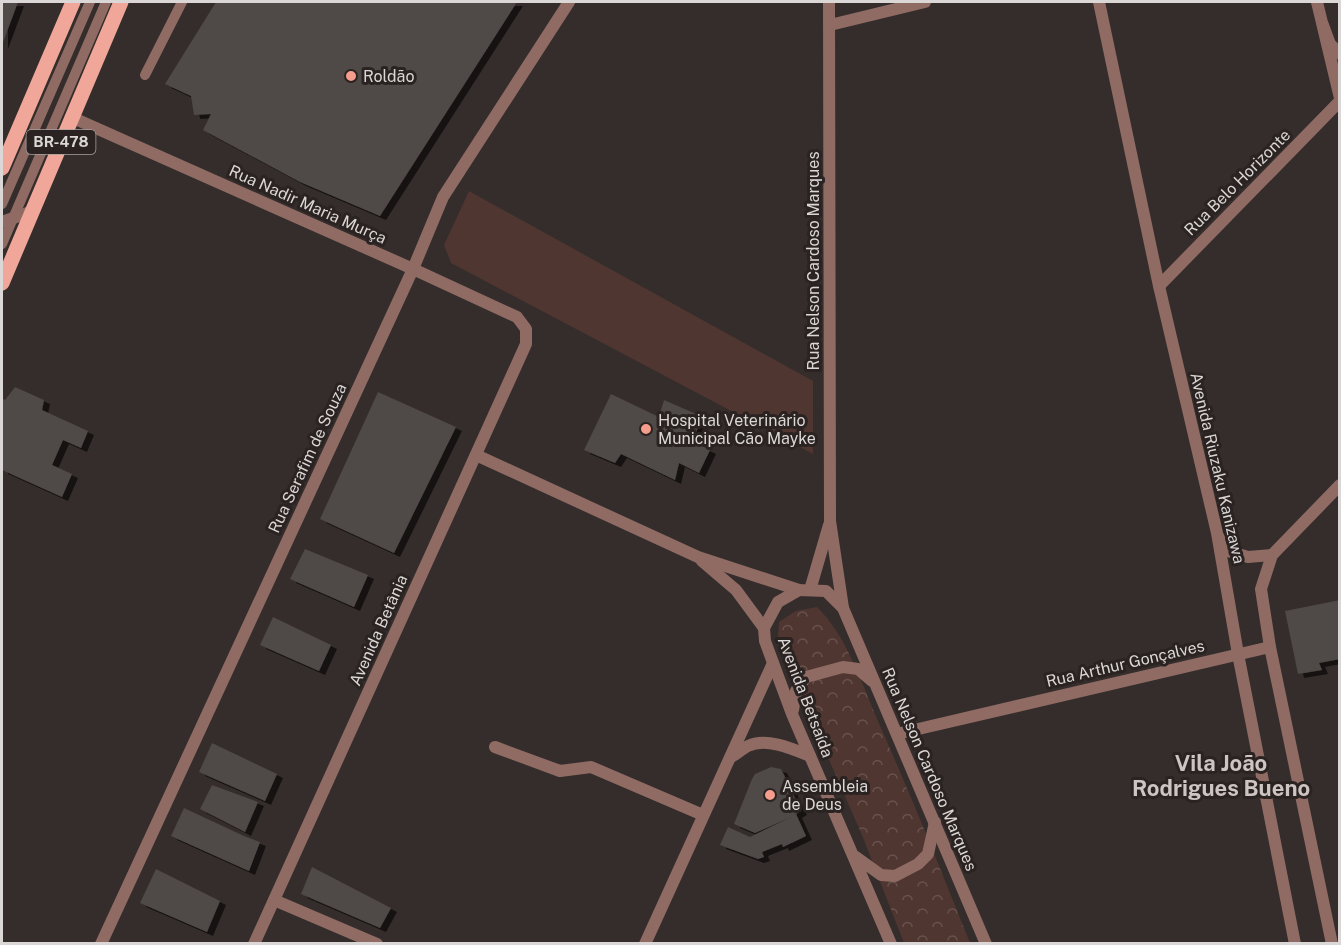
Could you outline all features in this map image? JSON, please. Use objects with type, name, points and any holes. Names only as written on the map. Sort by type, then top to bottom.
[{"type":"main road","name":"BR-478","points":[[2,168],[73,2]]},
{"type":"main road","name":"BR-478","points":[[2,283],[121,2]]},
{"type":"street","name":"Rua Serafim de Souza","points":[[101,944],[413,269],[444,197],[569,2]]},
{"type":"street","name":"Rua Nelson Cardoso Marques","points":[[829,2],[830,521],[843,608],[986,944]]},
{"type":"street","points":[[830,25],[925,2]]},
{"type":"street","name":"Avenida Riuzaku Kanizawa","points":[[1099,2],[1159,286],[1217,533],[1238,654],[1295,944]]},
{"type":"street","points":[[1317,2],[1340,100]]},
{"type":"street","points":[[1323,25],[1330,44],[1340,54]]},
{"type":"street","name":"Rua Belo Horizonte","points":[[1159,286],[1340,100]]},
{"type":"street","name":"Rua Nadir Maria Murça","points":[[71,117],[517,317],[526,329]]},
{"type":"street","points":[[7,220],[33,211]]},
{"type":"street","name":"Avenida Betânia","points":[[254,944],[526,344],[526,329]]},
{"type":"street","name":"Avenida Betsaída","points":[[476,455],[698,557],[805,590]]},
{"type":"street","points":[[1332,944],[1270,647],[1261,589],[1272,555],[1340,485]]},
{"type":"street","name":"Rua Nelson Cardoso Marques","points":[[830,521],[805,590],[826,591],[843,608]]},
{"type":"street","points":[[1217,533],[1228,551],[1248,557],[1272,555]]},
{"type":"street","name":"Avenida Betsaída","points":[[698,557],[736,590],[764,628],[765,641],[792,714],[891,944]]},
{"type":"street","name":"Avenida Betsaída","points":[[764,628],[778,602],[805,590]]},
{"type":"street","name":"Rua Arthur Gonçalves","points":[[897,734],[1270,647]]},
{"type":"street","points":[[645,944],[773,663]]},
{"type":"street","points":[[792,714],[796,691],[806,677],[843,667],[858,669],[875,683]]},
{"type":"street","points":[[730,758],[750,745],[764,743],[789,747],[810,756]]},
{"type":"street","points":[[495,747],[560,771],[591,767],[704,815]]},
{"type":"street","points":[[855,856],[881,875],[895,876],[918,864],[928,854],[935,822]]},
{"type":"street","points":[[274,900],[377,944]]},
{"type":"lane","points":[[2,204],[90,2]]},
{"type":"lane","points":[[2,244],[7,220],[106,2]]},
{"type":"lane","points":[[145,75],[182,2]]},
{"type":"green space","points":[[469,191],[813,381],[813,454],[451,263],[444,245]]},
{"type":"green space","points":[[817,607],[837,632],[852,660],[970,943],[904,943],[862,835],[778,638],[779,622],[796,611]]},
{"type":"building","points":[[2,2],[18,2],[2,45]]},
{"type":"building","name":"Roldão","points":[[216,2],[517,2],[380,216],[300,182],[203,130],[211,114],[194,115],[191,96],[165,84]]},
{"type":"building","points":[[15,387],[44,400],[42,410],[88,431],[81,448],[63,440],[52,465],[72,474],[62,497],[2,470],[2,398],[5,400]]},
{"type":"building","points":[[378,392],[456,427],[394,553],[320,519]]},
{"type":"building","name":"Hospital Veterinário Municipal Cão Mayke","points":[[611,394],[659,417],[664,400],[703,417],[692,441],[710,450],[699,473],[679,463],[675,480],[621,454],[615,463],[584,450]]},
{"type":"building","points":[[305,549],[368,575],[354,607],[290,579]]},
{"type":"building","points":[[1340,600],[1340,659],[1319,663],[1322,670],[1298,674],[1285,611]]},
{"type":"building","points":[[273,617],[331,645],[319,671],[260,645]]},
{"type":"building","points":[[212,743],[277,774],[265,801],[199,772]]},
{"type":"building","points":[[771,767],[781,769],[801,811],[796,814],[806,836],[783,847],[782,844],[762,852],[764,857],[758,859],[720,845],[728,827],[750,837],[791,817],[755,833],[734,824],[755,774]]},
{"type":"building","points":[[212,785],[258,802],[245,832],[200,809]]},
{"type":"building","points":[[184,808],[260,842],[249,871],[171,836]]},
{"type":"building","points":[[312,867],[391,908],[380,928],[301,894]]},
{"type":"building","points":[[156,869],[220,901],[207,932],[140,903]]},
{"type":"place","name":"Roldão","points":[[351,76]]},
{"type":"place","name":"Hospital Veterinário Municipal Cão Mayke","points":[[646,429]]},
{"type":"place","name":"Assembleia de Deus","points":[[770,795]]},
{"type":"district","name":"Vila João Rodrigues Bueno","points":[[1221,776]]}]
